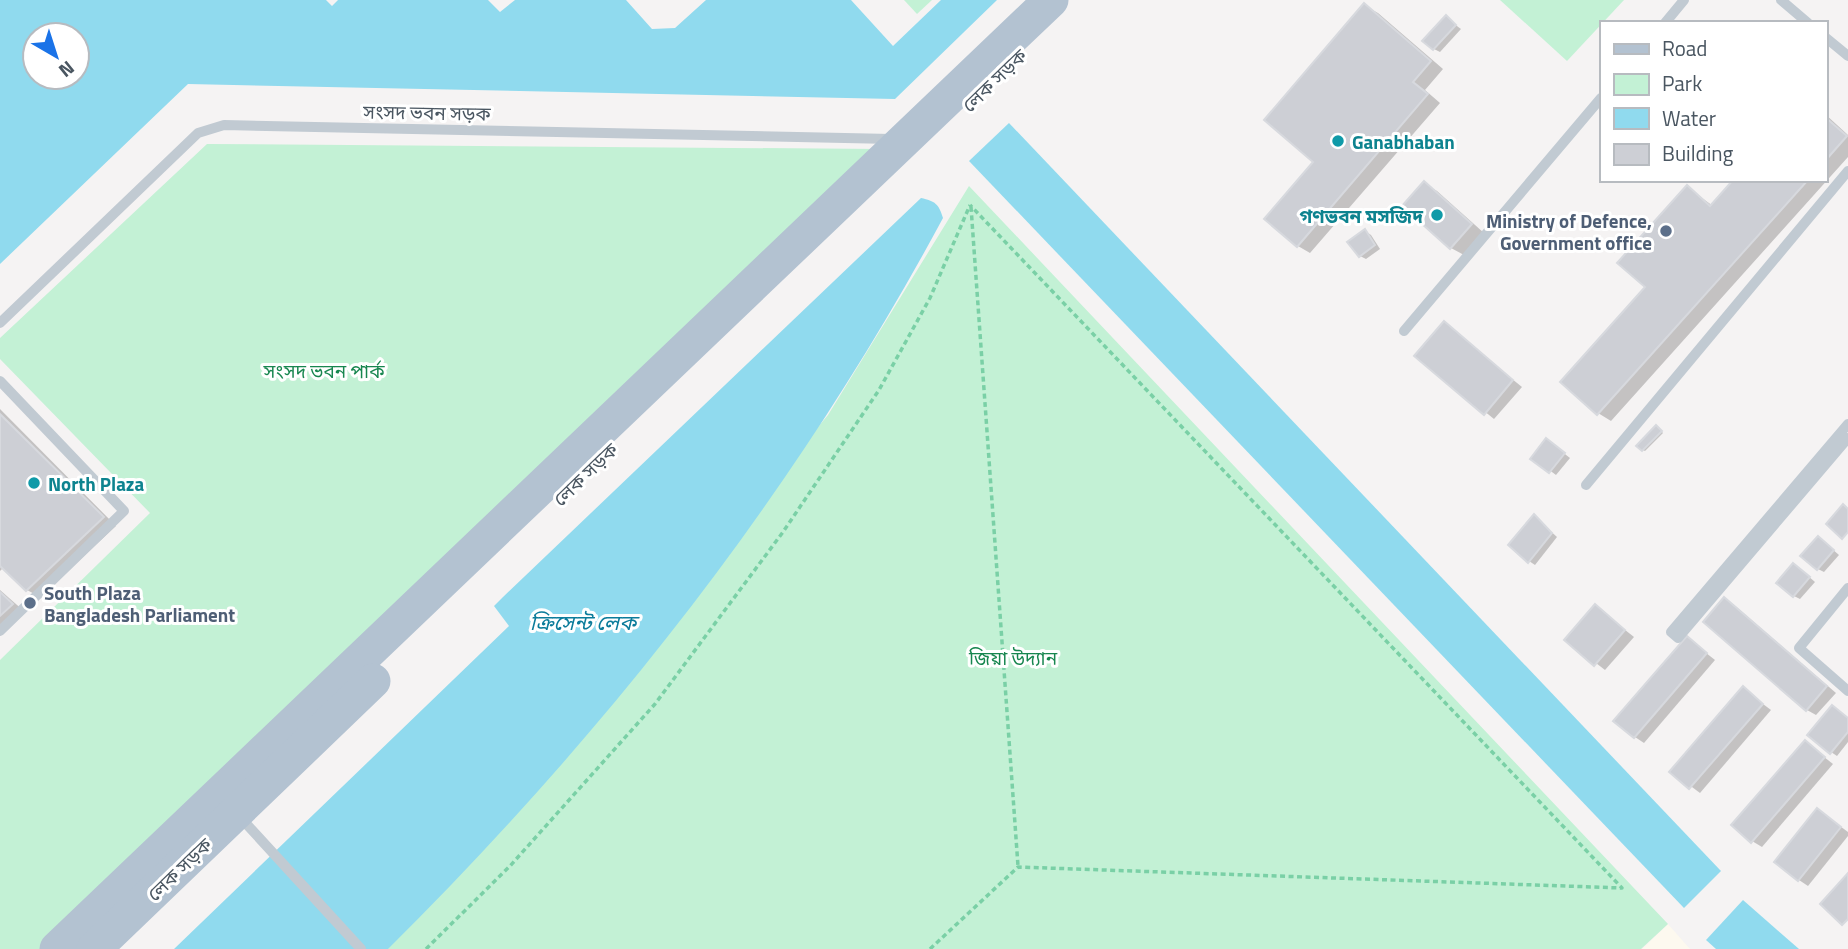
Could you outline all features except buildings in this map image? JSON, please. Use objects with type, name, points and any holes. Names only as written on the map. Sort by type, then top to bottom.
[{"type":"main road","points":[[57,949],[910,140],[1051,0]]},
{"type":"main road","name":"লেক সড়ক","points":[[94,949],[1078,0]]},
{"type":"lane","points":[[1667,21],[1684,0]]},
{"type":"lane","points":[[1781,0],[1806,21]]},
{"type":"lane","points":[[1827,39],[1848,56]]},
{"type":"lane","points":[[1404,331],[1600,99]]},
{"type":"lane","name":"সংসদ ভবন সড়ক","points":[[0,323],[198,133],[225,125],[910,140]]},
{"type":"lane","points":[[1586,485],[1848,171]]},
{"type":"lane","points":[[0,381],[124,511],[0,631]]},
{"type":"lane","points":[[1848,424],[1671,632],[1678,638],[1848,438]]},
{"type":"lane","points":[[1848,588],[1799,648],[1848,691]]},
{"type":"lane","points":[[236,814],[361,949]]},
{"type":"path","points":[[970,205],[1018,867]]},
{"type":"path","points":[[930,949],[1018,867],[1622,888],[970,205]]},
{"type":"path","points":[[426,949],[510,866],[654,704],[775,543],[879,390],[930,298],[970,205]]},
{"type":"shaded area","points":[[1668,924],[1690,949],[1642,949]]},
{"type":"green space","points":[[904,0],[932,0],[917,14]]},
{"type":"green space","points":[[1500,0],[1624,0],[1604,21],[1600,21],[1600,26],[1567,61]]},
{"type":"green space","name":"সংসদ ভবন পার্ক","points":[[207,144],[881,149],[48,949],[0,949],[0,660],[150,513],[0,359],[0,338]]},
{"type":"green space","name":"জিয়া উদ্যান","points":[[969,186],[1668,924],[1641,949],[382,949],[828,415]]},
{"type":"water","points":[[0,0],[326,0],[332,6],[338,0],[488,0],[500,12],[515,0],[626,0],[652,29],[675,28],[706,0],[851,0],[893,46],[941,0],[997,0],[895,99],[188,84],[0,264]]},
{"type":"water","points":[[1009,123],[1721,871],[1684,908],[969,161]]},
{"type":"water","name":"ক্রিসেন্ট লেক","points":[[921,198],[936,204],[943,218],[886,319],[761,512],[693,604],[547,781],[388,949],[174,949],[509,626],[494,606]]},
{"type":"water","points":[[1743,900],[1799,949],[1716,949],[1706,940]]},
{"type":"place","name":"Ganabhaban","points":[[1338,141]]},
{"type":"place","name":"গণভবন মসজিদ","points":[[1437,215]]},
{"type":"place","name":"Ministry of Defence, Government office","points":[[1666,231]]},
{"type":"place","name":"North Plaza","points":[[34,483]]},
{"type":"place","name":"South Plaza Bangladesh Parliament","points":[[30,603]]}]
